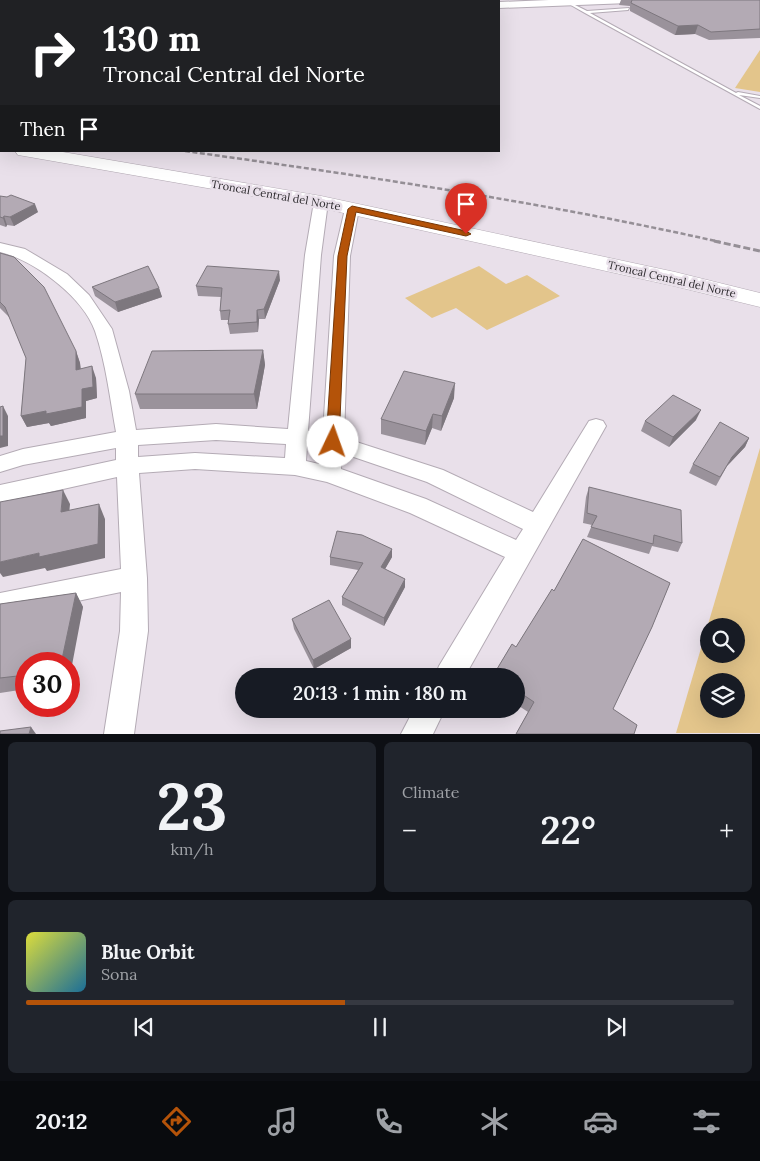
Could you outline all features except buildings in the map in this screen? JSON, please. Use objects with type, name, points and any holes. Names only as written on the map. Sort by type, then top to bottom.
[{"type":"highway","name":"Troncal Central del Norte","points":[[30,152],[321,202],[675,279],[760,300]]},
{"type":"highway","name":"Troncal Central del Norte","points":[[102,152],[350,194],[701,266]]},
{"type":"main road","points":[[500,5],[550,2],[629,5]]},
{"type":"street","points":[[295,467],[313,255],[321,202]]},
{"type":"street","points":[[329,474],[333,442],[342,256],[352,209]]},
{"type":"street","points":[[0,247],[20,252],[61,277],[83,299],[103,328],[119,390],[127,438],[134,578],[134,631],[119,734]]},
{"type":"street","points":[[309,306],[340,306]]},
{"type":"street","points":[[454,668],[521,553],[539,526],[596,426]]},
{"type":"street","points":[[0,464],[23,457],[127,438],[216,432],[299,437],[333,442],[435,476],[539,526]]},
{"type":"street","points":[[0,494],[127,466],[195,461],[295,467],[329,474],[418,506],[521,553]]},
{"type":"street","points":[[0,605],[134,578]]},
{"type":"street","points":[[416,734],[425,718]]},
{"type":"lane","points":[[570,3],[760,108]]},
{"type":"lane","points":[[586,12],[629,5]]},
{"type":"lane","points":[[732,92],[760,97]]},
{"type":"shaded area","points":[[760,50],[760,92],[735,88]]},
{"type":"shaded area","points":[[479,266],[506,284],[527,275],[560,296],[487,330],[456,308],[432,318],[405,298]]},
{"type":"shaded area","points":[[760,448],[760,733],[676,733],[700,652],[700,663],[745,663],[745,618],[710,618]]},
{"type":"railway","points":[[192,152],[386,180],[520,202],[720,242]]},
{"type":"railway","points":[[714,241],[760,251]]},
{"type":"route","points":[[333,442],[342,256],[352,209],[466,234]]}]
